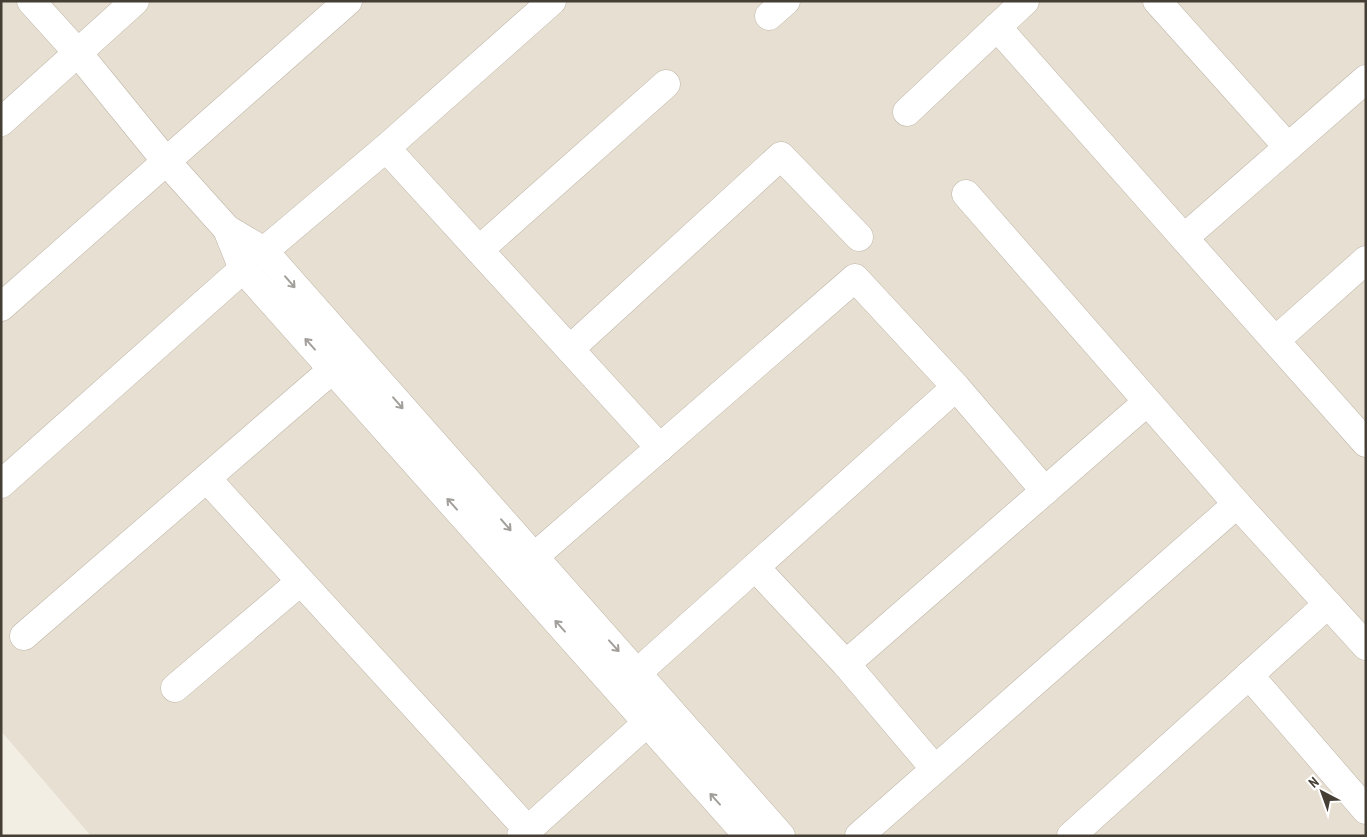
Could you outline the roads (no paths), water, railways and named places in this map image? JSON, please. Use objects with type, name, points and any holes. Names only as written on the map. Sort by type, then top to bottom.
[{"type":"street","points":[[31,1],[78,53],[165,160],[227,229],[264,251],[637,673],[656,714],[740,833]]},
{"type":"street","points":[[1,122],[135,1]]},
{"type":"street","points":[[1,307],[165,160],[348,1]]},
{"type":"street","points":[[264,251],[386,148],[552,1]]},
{"type":"street","points":[[907,112],[1025,1]]},
{"type":"street","points":[[1157,1],[1288,148]]},
{"type":"street","points":[[997,27],[1366,443]]},
{"type":"street","points":[[1184,238],[1366,79]]},
{"type":"street","points":[[479,250],[666,84]]},
{"type":"street","points":[[386,148],[660,448]]},
{"type":"street","points":[[570,349],[781,156],[859,238]]},
{"type":"street","points":[[966,194],[1237,504],[1366,646]]},
{"type":"street","points":[[227,229],[243,269],[333,369],[656,714],[780,836]]},
{"type":"street","points":[[1276,340],[1366,260]]},
{"type":"street","points":[[1,484],[243,269]]},
{"type":"street","points":[[534,557],[855,278],[956,387],[1045,490]]},
{"type":"street","points":[[24,636],[208,480],[333,369]]},
{"type":"street","points":[[637,673],[956,387]]},
{"type":"street","points":[[846,664],[1147,402]]},
{"type":"street","points":[[208,480],[524,833],[656,714]]},
{"type":"street","points":[[859,836],[934,768],[1237,504]]},
{"type":"street","points":[[755,567],[846,664],[934,768]]},
{"type":"street","points":[[174,688],[300,582]]},
{"type":"street","points":[[1071,836],[1328,604]]},
{"type":"street","points":[[1249,675],[1366,810]]}]
